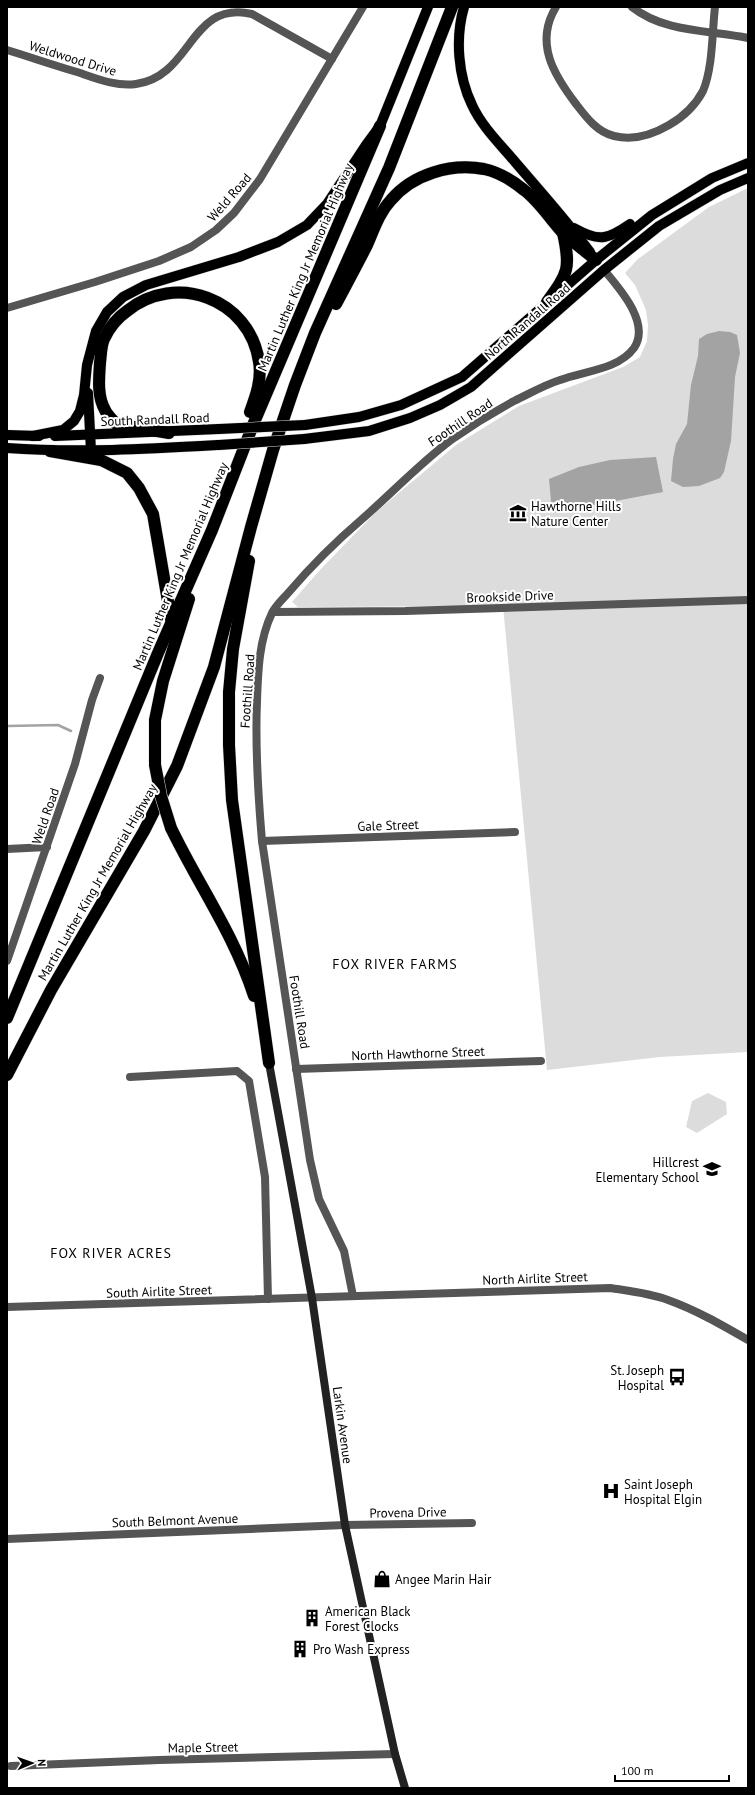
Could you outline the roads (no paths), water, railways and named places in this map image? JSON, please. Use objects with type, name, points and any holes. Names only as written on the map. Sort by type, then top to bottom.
[{"type":"highway","name":"Martin Luther King Jr Memorial Highway","points":[[7,1075],[51,990],[144,831],[177,766],[214,667],[273,450],[315,333],[389,168],[452,7]]},
{"type":"highway","name":"Martin Luther King Jr Memorial Highway","points":[[7,1018],[158,653],[212,530],[253,425],[380,126]]},
{"type":"highway","points":[[315,333],[334,310],[366,246],[379,216],[391,200],[408,184],[426,175],[447,168],[464,167],[485,169],[505,177],[526,191],[596,260]]},
{"type":"highway","points":[[547,302],[562,282],[567,269],[567,230]]},
{"type":"highway","points":[[158,653],[212,506],[255,398],[260,370],[259,360],[253,339],[240,320],[220,303],[201,296],[177,292],[157,295],[135,304],[117,319],[103,340],[99,376],[99,389],[105,410],[116,424],[169,432]]},
{"type":"highway","points":[[269,1063],[232,800],[228,745],[229,692],[233,649],[273,450]]},
{"type":"highway","points":[[50,451],[101,460],[127,473],[139,488],[153,514],[171,619]]},
{"type":"highway","points":[[212,530],[163,681],[155,720],[155,764],[161,796],[171,828],[184,855],[233,942],[248,976],[256,1003],[269,1063]]},
{"type":"main road","points":[[33,436],[63,430],[74,421],[80,410],[84,395],[86,365],[96,331],[108,312],[123,297],[146,285],[239,257],[278,242],[307,225],[327,204],[380,126],[428,7]]},
{"type":"main road","points":[[464,7],[461,18],[460,52],[463,81],[472,106],[491,134],[567,230],[598,238],[608,238],[615,235],[654,206],[676,200]]},
{"type":"main road","name":"North Randall Road","points":[[305,425],[359,417],[401,405],[462,377],[596,260],[652,215],[712,178],[748,163]]},
{"type":"main road","name":"North Randall Road","points":[[91,451],[219,445],[304,439],[369,431],[410,418],[440,405],[471,387],[604,270],[659,226],[720,190],[748,178]]},
{"type":"main road","name":"Foothill Road","points":[[596,260],[604,270]]},
{"type":"main road","points":[[7,448],[50,451],[91,451],[86,365]]},
{"type":"main road","name":"South Randall Road","points":[[7,435],[90,435],[305,425]]},
{"type":"main road","name":"Larkin Avenue","points":[[269,1063],[312,1298],[345,1525],[395,1754],[405,1788]]},
{"type":"street","name":"Weld Road","points":[[7,308],[159,261],[190,247],[216,230],[234,213],[260,179],[363,7]]},
{"type":"street","points":[[556,7],[549,24],[546,45],[554,71],[566,91],[591,122],[606,133],[623,138],[638,138],[652,134],[680,118],[693,106],[702,91],[707,77],[715,7]]},
{"type":"street","points":[[632,7],[660,23],[684,29],[748,38]]},
{"type":"street","name":"Weldwood Drive","points":[[7,50],[111,83],[136,84],[161,76],[169,69],[203,25],[211,18],[221,14],[242,12],[252,14],[332,60]]},
{"type":"street","name":"Foothill Road","points":[[353,1296],[344,1251],[319,1199],[310,1160],[262,841],[256,770],[257,688],[261,650],[272,612],[322,554],[451,440],[514,402],[545,386],[560,379],[610,365],[630,353],[637,344],[638,336],[636,316],[630,303],[604,270]]},
{"type":"street","name":"Brookside Drive","points":[[272,612],[413,611],[748,600]]},
{"type":"street","name":"Weld Road","points":[[7,961],[75,764],[92,700],[100,678]]},
{"type":"street","name":"Gale Street","points":[[262,841],[515,832]]},
{"type":"street","points":[[7,849],[47,847]]},
{"type":"street","name":"North Hawthorne Street","points":[[296,1069],[541,1061]]},
{"type":"street","points":[[130,1077],[237,1071],[249,1081],[264,1177],[268,1300]]},
{"type":"street","name":"North Airlite Street","points":[[312,1298],[610,1288],[644,1293],[667,1300],[707,1316],[748,1340]]},
{"type":"street","name":"South Airlite Street","points":[[7,1307],[312,1298]]},
{"type":"street","name":"Provena Drive","points":[[345,1525],[472,1523]]},
{"type":"street","name":"South Belmont Avenue","points":[[7,1539],[345,1525]]},
{"type":"street","name":"Maple Street","points":[[11,1766],[159,1760],[395,1754]]},
{"type":"waterway","points":[[7,726],[58,725],[71,731]]},
{"type":"place","name":"Hawthorne Hills Nature Center","points":[[518,513]]},
{"type":"place","name":"Hillcrest Elementary School","points":[[712,1169]]},
{"type":"place","name":"St. Joseph Hospital","points":[[677,1377]]},
{"type":"place","name":"Saint Joseph Hospital Elgin","points":[[611,1491]]},
{"type":"place","name":"Angee Marin Hair","points":[[382,1579]]},
{"type":"place","name":"American Black Forest Clocks","points":[[312,1618]]},
{"type":"place","name":"Pro Wash Express","points":[[300,1649]]},
{"type":"district","name":"FOX RIVER FARMS","points":[[395,964]]},
{"type":"district","name":"FOX RIVER ACRES","points":[[111,1253]]}]
